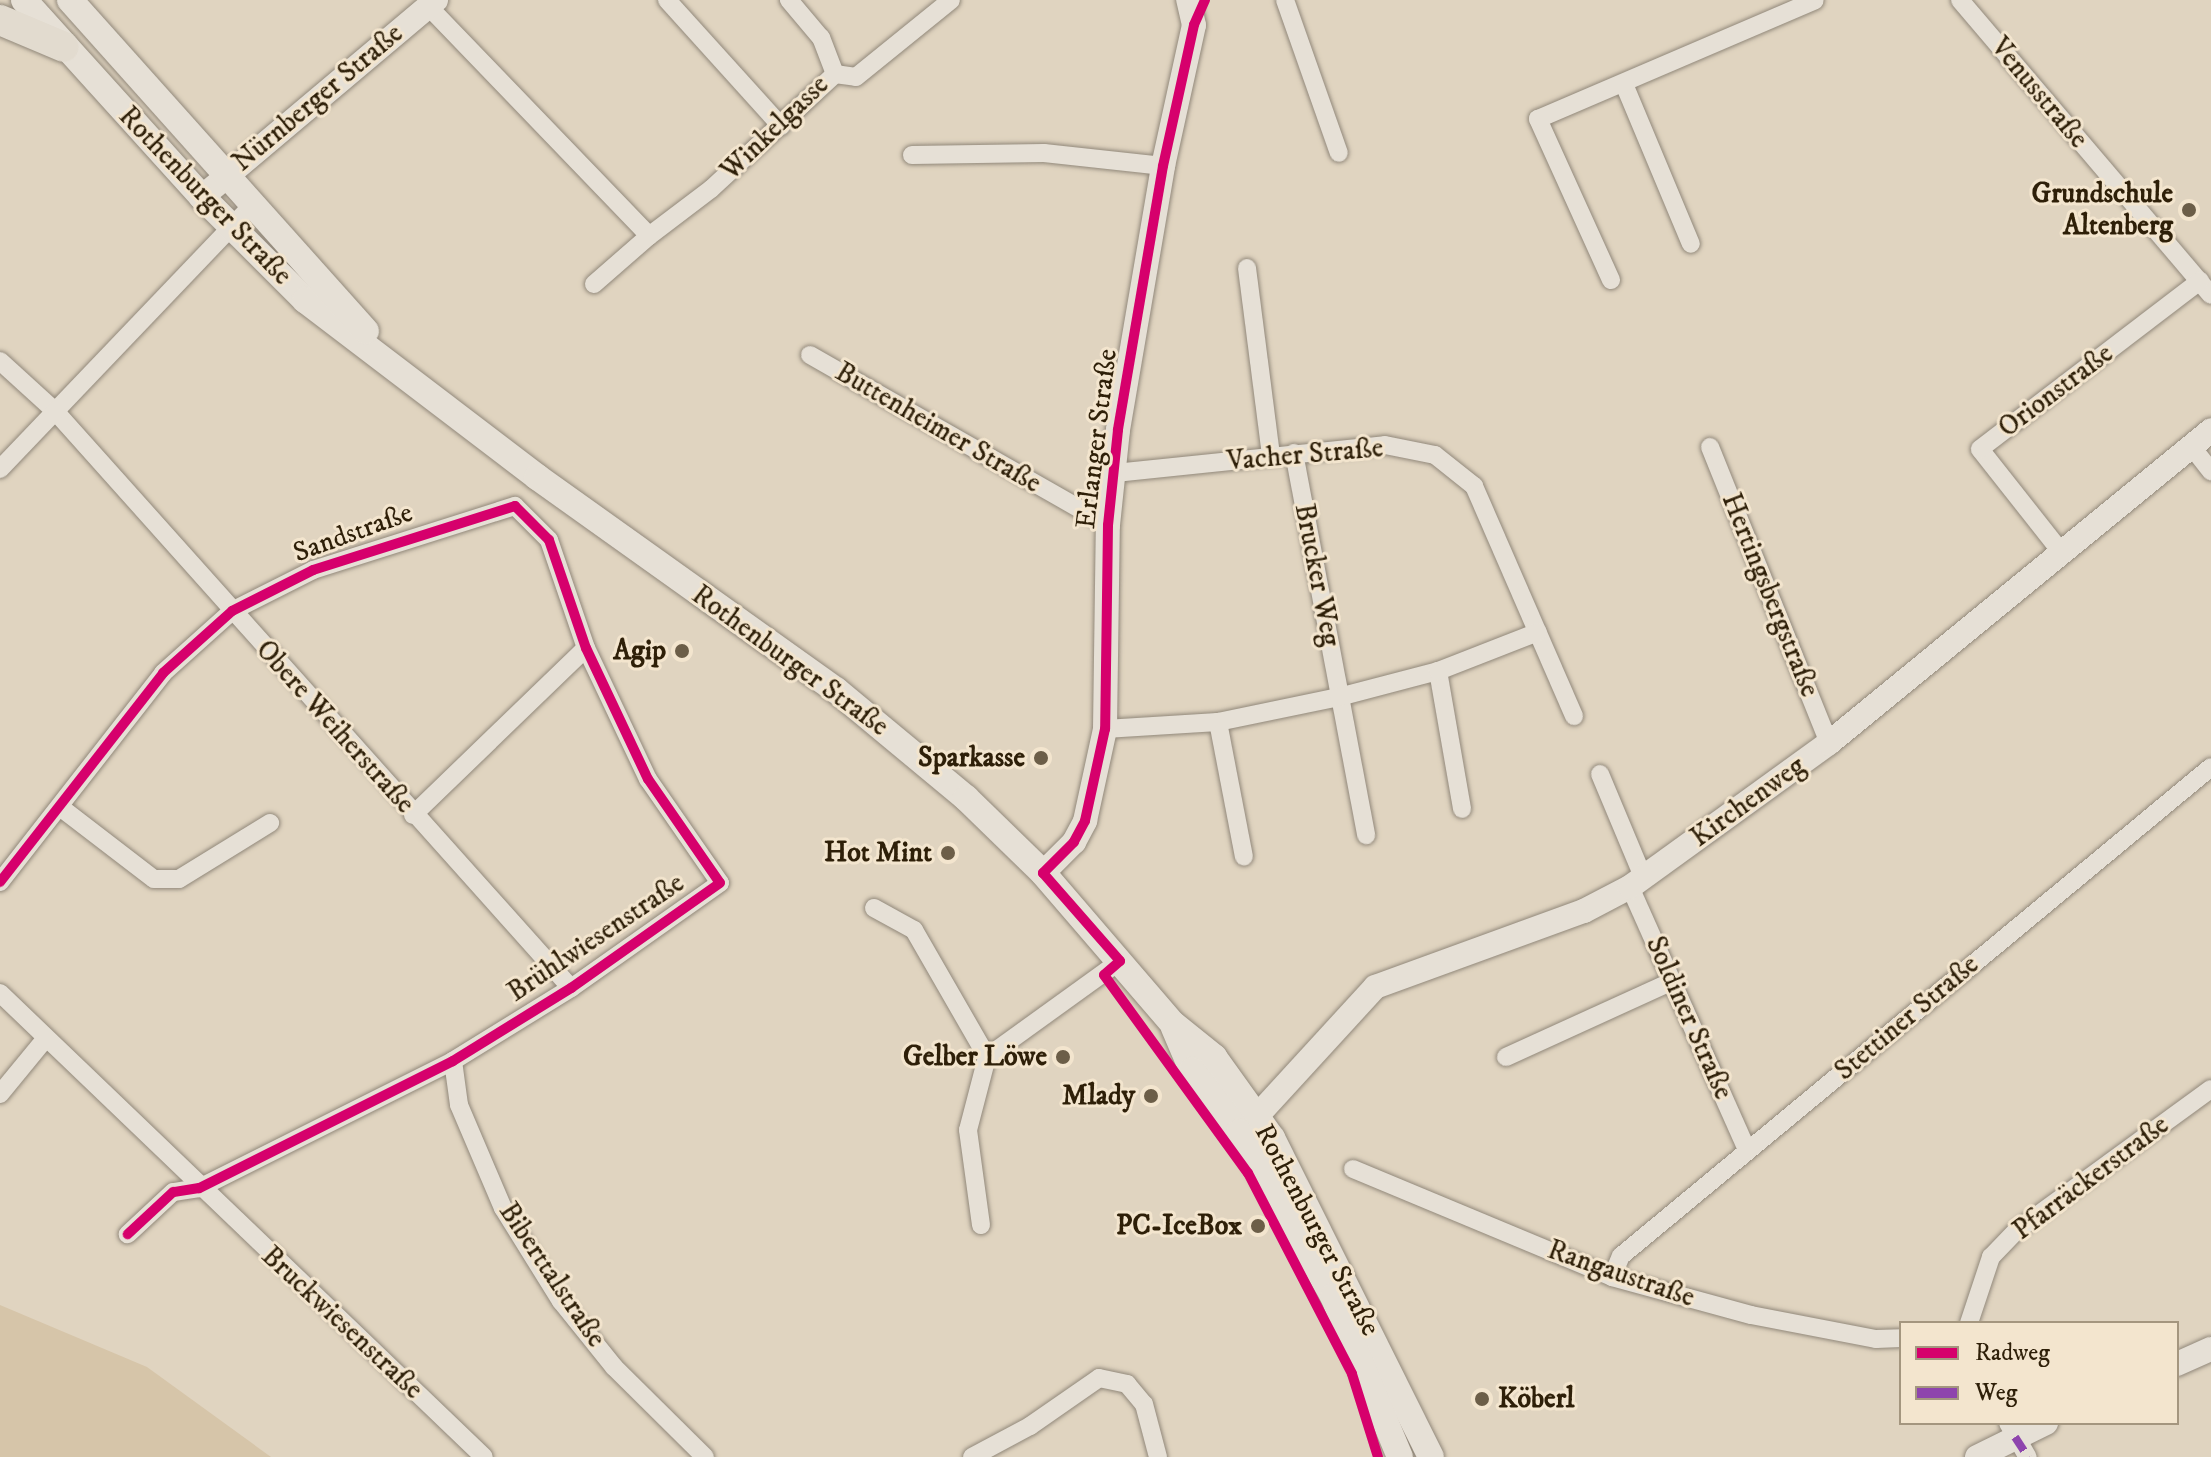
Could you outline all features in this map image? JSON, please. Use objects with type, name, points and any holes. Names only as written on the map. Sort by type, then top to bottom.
[{"type":"main road","name":"Rothenburger Straße","points":[[24,0],[202,197],[305,300],[537,477],[836,690],[966,798],[1043,873],[1173,1024],[1214,1057],[1257,1116],[1303,1194],[1431,1457]]},
{"type":"main road","name":"Rothenburger Straße","points":[[70,0],[403,373]]},
{"type":"main road","points":[[0,20],[64,47]]},
{"type":"main road","name":"Rothenburger Straße","points":[[1173,1024],[1192,1070],[1251,1152],[1333,1296],[1400,1457]]},
{"type":"street","points":[[667,0],[781,126]]},
{"type":"street","name":"Winkelgasse","points":[[594,284],[781,126],[835,74],[821,38],[789,0]]},
{"type":"street","points":[[835,74],[856,77],[951,0]]},
{"type":"street","name":"Erlanger Straße","points":[[1043,873],[1074,842],[1085,821],[1105,729],[1108,525],[1163,166],[1194,25],[1188,0]]},
{"type":"street","points":[[1194,25],[1205,0]]},
{"type":"street","points":[[1285,0],[1339,153]]},
{"type":"street","points":[[1611,280],[1538,119],[1815,0]]},
{"type":"street","name":"Venusstraße","points":[[1960,0],[2206,288]]},
{"type":"street","name":"Nürnberger Straße","points":[[202,197],[432,3]]},
{"type":"street","points":[[432,3],[649,236]]},
{"type":"street","points":[[1624,84],[1691,244]]},
{"type":"street","points":[[912,155],[1044,153],[1163,166]]},
{"type":"street","points":[[0,469],[252,205]]},
{"type":"street","points":[[1247,268],[1271,456]]},
{"type":"street","name":"Orionstraße","points":[[2062,553],[1980,449],[2206,288]]},
{"type":"street","name":"Buttenheimer Straße","points":[[810,355],[1108,525]]},
{"type":"street","name":"Obere Weiherstraße","points":[[0,361],[55,411],[413,815],[571,988]]},
{"type":"street","name":"Kirchenweg","points":[[1257,1116],[1375,987],[1584,911],[1637,882],[1829,743],[2211,430]]},
{"type":"street","name":"Vacher Straße","points":[[1115,473],[1385,445],[1435,455],[1474,486],[1574,716]]},
{"type":"street","name":"Hertingsbergstraße","points":[[1710,447],[1829,743]]},
{"type":"street","points":[[2192,447],[2211,471]]},
{"type":"street","name":"Brucker Weg","points":[[1294,453],[1366,835]]},
{"type":"street","name":"Sandstraße","points":[[0,882],[163,673],[232,611],[313,570],[515,506],[549,540]]},
{"type":"street","name":"Brühlwiesenstraße","points":[[199,1188],[453,1061],[571,988],[720,883],[648,779],[586,648],[549,540]]},
{"type":"street","points":[[1105,729],[1218,722],[1339,697],[1438,671],[1538,632]]},
{"type":"street","points":[[413,815],[586,648]]},
{"type":"street","points":[[1438,671],[1462,809]]},
{"type":"street","points":[[1218,722],[1244,857]]},
{"type":"street","name":"Stettiner Straße","points":[[1612,1277],[1621,1256],[2211,767]]},
{"type":"street","points":[[1600,774],[1637,882]]},
{"type":"street","points":[[60,807],[154,879],[179,879],[270,823]]},
{"type":"street","name":"Soldiner Straße","points":[[1637,882],[1673,981],[1747,1150]]},
{"type":"street","points":[[874,908],[914,930],[987,1057]]},
{"type":"street","points":[[981,1225],[968,1130],[987,1057],[1120,961]]},
{"type":"street","points":[[1506,1057],[1673,981]]},
{"type":"street","name":"Bruckwiesenstraße","points":[[0,993],[199,1188],[484,1457]]},
{"type":"street","points":[[0,1094],[46,1038]]},
{"type":"street","name":"Biberttalstraße","points":[[453,1061],[459,1105],[503,1208],[561,1301],[614,1367],[705,1457]]},
{"type":"street","name":"Pfarräckerstraße","points":[[1970,1321],[1991,1257],[2016,1231],[2211,1089]]},
{"type":"street","name":"Rangaustraße","points":[[1353,1169],[1612,1277],[1751,1315],[1876,1339],[1899,1338]]},
{"type":"street","points":[[128,1234],[173,1192],[199,1188]]},
{"type":"street","points":[[2179,1363],[2211,1349]]},
{"type":"street","points":[[972,1457],[1030,1426],[1099,1378],[1127,1384],[1144,1404],[1159,1453]]},
{"type":"street","points":[[1977,1457],[2042,1425]]},
{"type":"shaded area","points":[[0,1305],[147,1367],[271,1457],[0,1457]]},
{"type":"marked path","points":[[2015,1437],[2028,1457]]},
{"type":"cycle path","points":[[1205,0],[1194,25],[1163,166],[1118,430],[1108,525],[1105,729],[1085,821],[1074,842],[1043,873],[1120,961],[1104,975],[1248,1173],[1352,1374],[1378,1457]]},
{"type":"cycle path","points":[[0,882],[163,673],[232,611],[313,570],[515,506],[549,540],[586,648],[648,779],[720,883],[571,988],[453,1061],[199,1188],[173,1192],[128,1234]]},
{"type":"place","name":"Grundschule Altenberg","points":[[2189,210]]},
{"type":"place","name":"Agip","points":[[682,651]]},
{"type":"place","name":"Sparkasse","points":[[1041,758]]},
{"type":"place","name":"Hot Mint","points":[[948,853]]},
{"type":"place","name":"Gelber Löwe","points":[[1063,1057]]},
{"type":"place","name":"Mlady","points":[[1151,1096]]},
{"type":"place","name":"PC-IceBox","points":[[1258,1226]]},
{"type":"place","name":"Köberl","points":[[1482,1399]]}]
